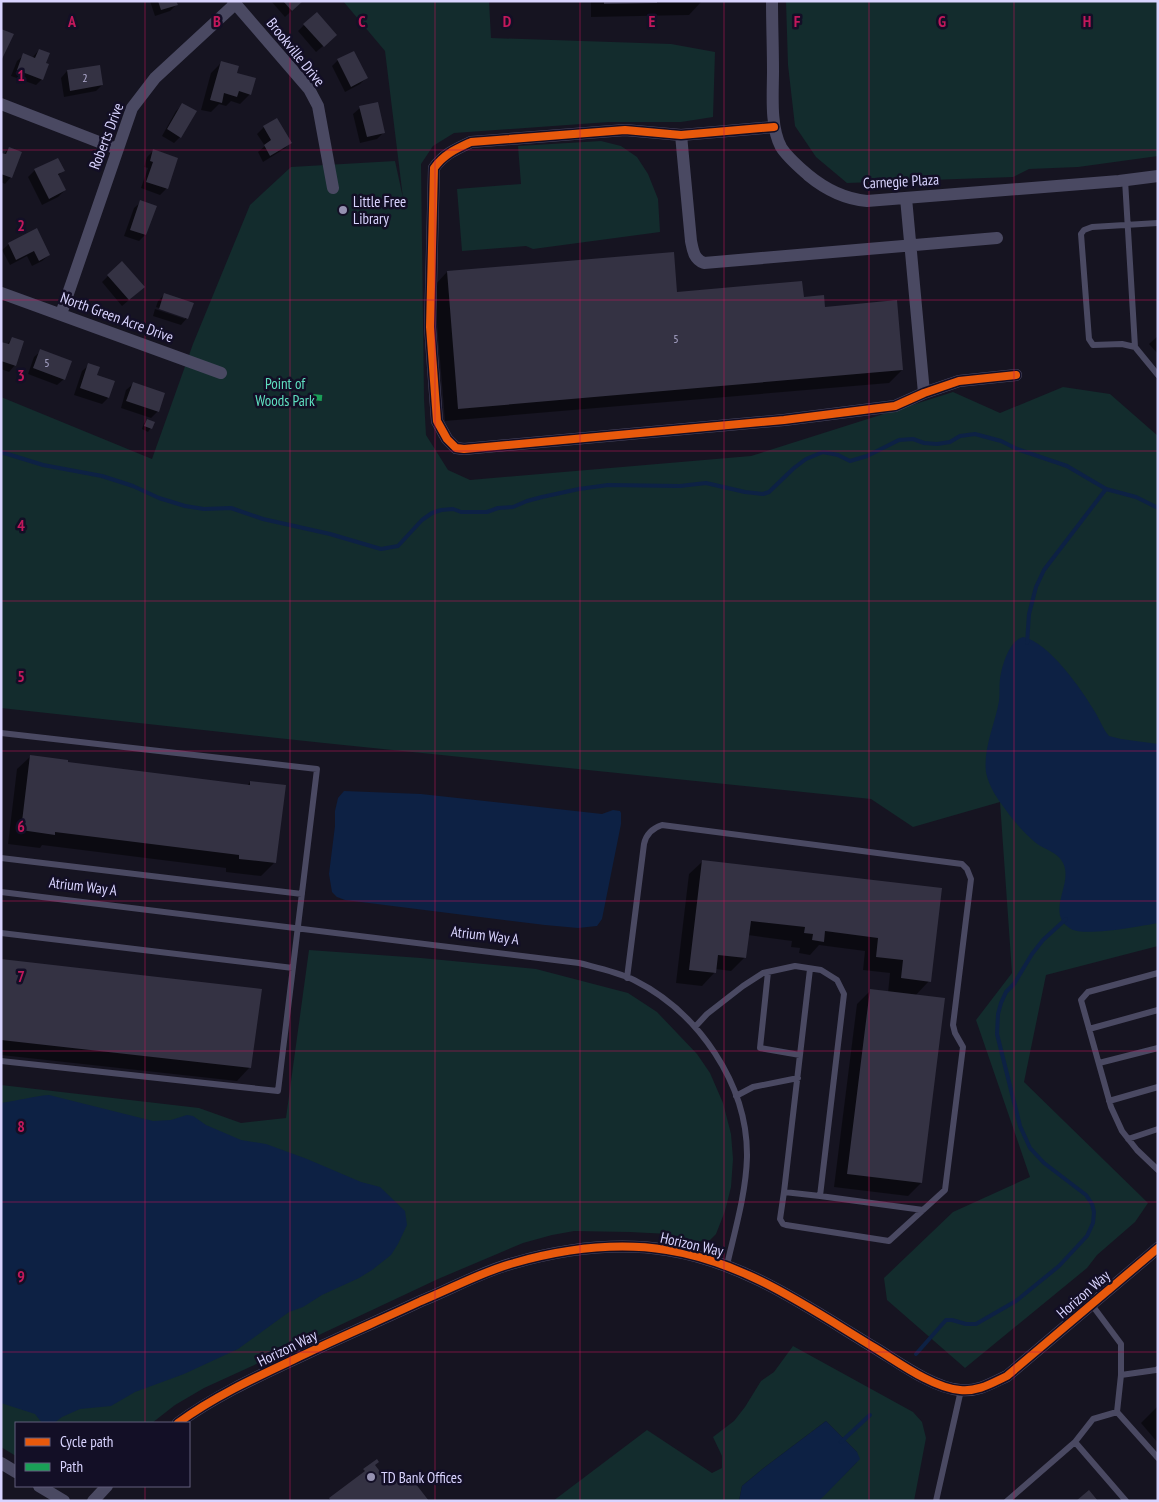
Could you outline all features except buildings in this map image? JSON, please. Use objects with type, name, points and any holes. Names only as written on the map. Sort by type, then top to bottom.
[{"type":"street","name":"Carnegie Plaza","points":[[772,1],[774,127],[781,147],[797,165],[815,181],[834,193],[854,200],[866,201],[1158,176]]},
{"type":"street","name":"Roberts Drive","points":[[61,314],[132,108],[155,78],[234,2]]},
{"type":"street","name":"Brookville Drive","points":[[234,2],[309,89],[318,106],[333,188]]},
{"type":"street","points":[[1,104],[117,149]]},
{"type":"street","points":[[774,127],[681,135],[625,130],[471,142],[440,159],[434,168],[430,327],[437,421],[447,439],[456,448],[464,449],[784,420],[895,406],[924,393],[959,381],[1016,375]]},
{"type":"street","points":[[681,135],[693,254],[698,261],[704,263],[997,238]]},
{"type":"street","points":[[906,198],[924,393]]},
{"type":"street","name":"North Green Acre Drive","points":[[1,293],[221,372]]},
{"type":"street","name":"Horizon Way","points":[[179,1422],[196,1409],[239,1386],[470,1280],[512,1263],[548,1254],[591,1248],[615,1247],[666,1250],[727,1265],[777,1288],[915,1373],[945,1386],[961,1390],[982,1388],[1007,1376],[1158,1248]]},
{"type":"street","points":[[1,1463],[15,1471]]},
{"type":"street","points":[[41,1487],[64,1501]]},
{"type":"street","points":[[94,1501],[106,1487]]},
{"type":"lane","points":[[1124,180],[1135,347],[1158,375]]},
{"type":"lane","points":[[1135,347],[1122,344],[1093,345],[1089,339],[1081,234],[1084,230],[1092,227],[1158,223]]},
{"type":"lane","points":[[1,733],[317,769],[278,1091],[1,1061]]},
{"type":"lane","points":[[627,978],[644,844],[646,838],[656,827],[662,825],[962,864],[965,866],[970,873],[971,879],[953,1025],[955,1034],[963,1047],[945,1190],[889,1241],[786,1226],[780,1219],[810,968]]},
{"type":"lane","points":[[1,858],[302,894]]},
{"type":"lane","name":"Atrium Way A","points":[[1,892],[579,963],[604,969],[627,978],[652,991],[674,1006],[695,1028],[723,1067],[736,1096],[745,1123],[747,1157],[744,1186],[727,1265]]},
{"type":"lane","points":[[1,933],[293,968]]},
{"type":"lane","points":[[695,1028],[708,1014],[743,986],[763,973],[795,966],[821,970],[837,980],[844,994],[820,1196]]},
{"type":"lane","points":[[768,972],[760,1048],[800,1055]]},
{"type":"lane","points":[[1158,973],[1088,992],[1081,1000],[1109,1101],[1122,1131],[1137,1150],[1158,1170]]},
{"type":"lane","points":[[1089,1029],[1158,1010]]},
{"type":"lane","points":[[1099,1063],[1158,1048]]},
{"type":"lane","points":[[736,1096],[753,1087],[798,1078]]},
{"type":"lane","points":[[1109,1101],[1158,1087]]},
{"type":"lane","points":[[1128,1139],[1158,1129]]},
{"type":"lane","points":[[784,1192],[922,1210]]},
{"type":"lane","points":[[1092,1305],[1121,1344],[1121,1375],[1117,1412],[1158,1458]]},
{"type":"lane","points":[[1121,1375],[1158,1369]]},
{"type":"lane","points":[[936,1501],[961,1390]]},
{"type":"lane","points":[[1007,1501],[1075,1442],[1093,1419],[1117,1412]]},
{"type":"lane","points":[[1075,1442],[1126,1501]]},
{"type":"green space","name":"Point of Woods Park","points":[[343,1],[489,1],[491,38],[671,44],[715,52],[713,117],[681,122],[609,122],[454,133],[433,146],[421,164],[426,435],[448,470],[470,480],[751,456],[953,392],[1000,413],[1063,387],[1110,394],[1158,436],[1158,946],[1046,975],[1024,1082],[1148,1203],[1135,1222],[1097,1255],[1087,1268],[965,1368],[887,1300],[884,1278],[953,1212],[1030,1177],[976,1020],[1012,973],[1000,802],[913,827],[871,799],[1,708],[1,397],[152,459],[193,344],[250,205],[291,167],[395,161],[403,198],[385,51]]},
{"type":"green space","points":[[786,1],[1158,1],[1158,156],[1078,167],[1029,169],[1013,177],[847,183],[816,157],[795,126],[788,65]]},
{"type":"green space","points":[[601,141],[621,146],[637,157],[648,174],[658,199],[660,232],[533,249],[526,246],[462,251],[457,189],[521,184],[518,146]]},
{"type":"green space","points":[[309,950],[536,969],[628,993],[657,1012],[697,1054],[710,1073],[723,1103],[731,1134],[733,1159],[731,1187],[725,1211],[716,1234],[708,1242],[694,1241],[669,1234],[574,1231],[523,1243],[438,1279],[204,1388],[175,1405],[153,1422],[15,1422],[15,1455],[1,1447],[1,1085],[199,1108],[241,1123],[286,1118]]},
{"type":"green space","points":[[793,1346],[913,1412],[922,1422],[926,1438],[914,1501],[818,1501],[857,1462],[857,1452],[826,1421],[742,1486],[739,1501],[553,1501],[647,1430],[712,1473],[722,1468],[722,1456],[713,1437],[734,1421],[761,1381],[774,1372]]},
{"type":"water","points":[[1023,637],[1043,648],[1064,668],[1097,715],[1109,736],[1158,744],[1158,923],[1088,932],[1071,929],[1063,922],[1060,915],[1065,880],[1065,871],[1061,859],[1036,843],[1023,830],[1010,816],[990,786],[986,772],[986,754],[999,701],[1001,673],[1010,648],[1018,639]]},
{"type":"water","points":[[344,791],[421,794],[602,814],[613,810],[620,811],[621,824],[602,919],[597,926],[578,928],[345,900],[337,897],[332,892],[329,874],[335,811],[338,798]]},
{"type":"water","points":[[49,1095],[153,1121],[171,1120],[187,1115],[193,1116],[206,1125],[241,1140],[266,1144],[361,1182],[380,1187],[405,1211],[407,1225],[391,1255],[372,1270],[322,1295],[303,1307],[289,1312],[238,1349],[184,1374],[135,1392],[111,1406],[80,1409],[55,1422],[41,1422],[35,1414],[1,1403],[1,1103]]},
{"type":"water","points":[[826,1421],[857,1452],[860,1459],[823,1497],[818,1501],[739,1501],[742,1486]]},
{"type":"waterway","points":[[1,452],[43,465],[102,476],[185,506],[204,509],[231,508],[263,519],[330,534],[381,549],[398,546],[422,520],[432,513],[441,510],[453,509],[461,512],[487,512],[498,508],[513,507],[542,497],[608,485],[680,486],[706,483],[763,494],[769,492],[806,459],[823,452],[838,455],[850,461],[867,456],[899,440],[913,439],[924,443],[937,444],[950,442],[960,436],[975,434],[1001,441],[1017,449],[1067,466],[1106,489],[1136,497],[1158,508]]},
{"type":"waterway","points":[[1027,643],[1029,614],[1036,587],[1044,570],[1106,489]]},
{"type":"waterway","points":[[916,1354],[946,1320],[976,1324],[1016,1301],[1059,1266],[1087,1236],[1093,1223],[1094,1212],[1092,1204],[1086,1195],[1044,1163],[1030,1148],[1020,1126],[997,1034],[998,1014],[1006,992],[1014,984],[1043,940],[1066,919]]},
{"type":"waterway","points":[[841,1442],[870,1415]]},
{"type":"marked path","points":[[312,397],[322,398]]},
{"type":"cycle path","points":[[774,127],[681,135],[625,130],[471,142],[446,155],[434,168],[430,327],[437,421],[447,439],[456,448],[464,449],[784,420],[895,406],[924,393],[959,381],[1016,375]]},
{"type":"cycle path","points":[[179,1422],[211,1401],[264,1374],[479,1275],[502,1266],[551,1254],[609,1247],[667,1250],[696,1256],[723,1265],[776,1288],[927,1380],[950,1388],[973,1390],[1007,1376],[1158,1248]]},
{"type":"place","name":"Little Free Library","points":[[343,210]]},
{"type":"place","name":"TD Bank Offices","points":[[371,1477]]}]
